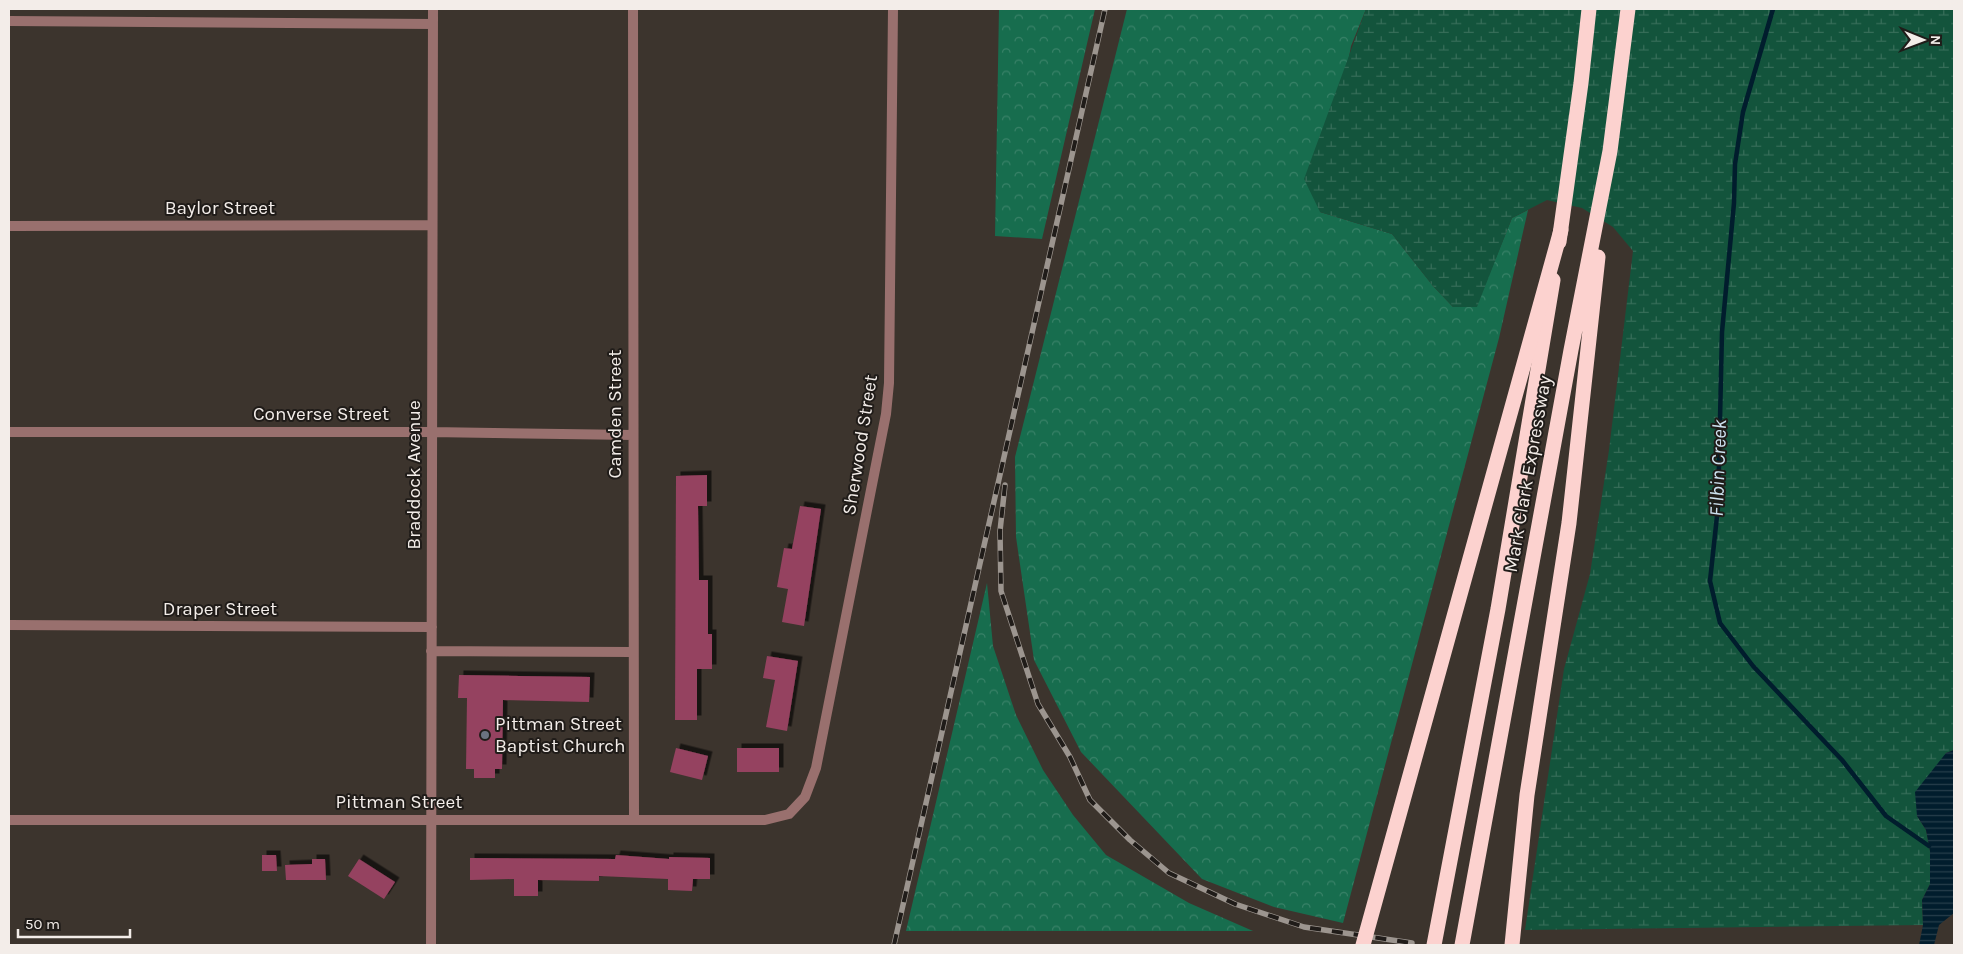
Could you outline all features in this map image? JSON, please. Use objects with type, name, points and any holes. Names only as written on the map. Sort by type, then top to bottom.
[{"type":"highway","name":"Mark Clark Expressway","points":[[1434,945],[1501,589],[1561,230],[1582,83],[1589,9]]},
{"type":"highway","name":"Mark Clark Expressway","points":[[1462,945],[1571,350],[1610,150],[1628,9]]},
{"type":"highway","points":[[1512,945],[1527,796],[1568,523],[1610,150]]},
{"type":"highway","points":[[1363,945],[1561,230]]},
{"type":"street","name":"Braddock Avenue","points":[[431,944],[433,9]]},
{"type":"street","name":"Camden Street","points":[[633,9],[632,652],[634,820]]},
{"type":"street","name":"Sherwood Street","points":[[789,814],[805,797],[816,768],[886,414],[890,383],[893,9]]},
{"type":"street","points":[[9,21],[433,24]]},
{"type":"street","name":"Baylor Street","points":[[9,226],[432,225]]},
{"type":"street","name":"Converse Street","points":[[9,432],[431,432],[632,435]]},
{"type":"street","name":"Draper Street","points":[[9,625],[432,627]]},
{"type":"street","points":[[431,651],[632,652]]},
{"type":"street","name":"Pittman Street","points":[[9,820],[765,820],[789,814]]},
{"type":"green space","points":[[999,9],[1095,9],[1042,239],[995,236]]},
{"type":"green space","points":[[1127,9],[1366,9],[1351,46],[1320,212],[1392,234],[1433,286],[1453,307],[1476,307],[1512,218],[1528,210],[1499,338],[1343,923],[1274,907],[1202,879],[1081,752],[1034,660],[1016,537],[1015,457]]},
{"type":"green space","points":[[1366,9],[1954,9],[1954,750],[1946,753],[1917,816],[1926,830],[1930,851],[1930,884],[1922,900],[1923,925],[1525,930],[1564,669],[1590,574],[1609,450],[1633,251],[1613,227],[1582,208],[1547,200],[1512,218],[1477,307],[1453,307],[1433,286],[1392,234],[1320,212],[1304,179]]},
{"type":"green space","points":[[987,583],[993,646],[1016,715],[1043,770],[1073,815],[1106,855],[1189,903],[1253,931],[906,931]]},
{"type":"water","points":[[1954,750],[1954,913],[1939,925],[1934,945],[1919,945],[1923,925],[1922,900],[1930,884],[1930,851],[1926,830],[1917,816],[1915,792],[1946,753]]},
{"type":"building","points":[[707,475],[707,506],[698,506],[699,580],[708,580],[708,634],[712,634],[712,669],[697,669],[697,720],[675,720],[676,476]]},
{"type":"building","points":[[800,506],[821,509],[804,626],[782,622],[788,589],[777,587],[784,548],[792,549]]},
{"type":"building","points":[[767,656],[798,661],[787,731],[766,727],[775,680],[763,678]]},
{"type":"building","name":"Pittman Street Baptist Church","points":[[459,675],[590,677],[589,702],[503,700],[502,769],[495,769],[495,778],[474,778],[474,769],[466,769],[467,698],[458,698]]},
{"type":"building","points":[[676,748],[708,756],[702,780],[670,772]]},
{"type":"building","points":[[737,748],[779,748],[779,772],[737,772]]},
{"type":"building","points":[[262,855],[276,855],[277,871],[262,871]]},
{"type":"building","points":[[616,855],[669,859],[669,857],[710,858],[710,879],[693,879],[692,891],[668,890],[668,879],[599,876],[599,881],[538,880],[538,896],[514,896],[514,879],[470,880],[470,858],[615,859]]},
{"type":"building","points":[[312,859],[325,859],[326,880],[286,880],[285,865],[312,864]]},
{"type":"building","points":[[359,859],[395,882],[384,899],[348,876]]},
{"type":"waterway","name":"Filbin Creek","points":[[1773,9],[1743,112],[1735,164],[1734,203],[1722,332],[1718,507],[1710,581],[1720,623],[1753,666],[1842,760],[1886,816],[1929,846]]},
{"type":"railway","points":[[894,945],[1105,9]]},
{"type":"railway","points":[[1005,485],[1000,531],[1001,591],[1038,704],[1070,757],[1090,800],[1130,840],[1169,873],[1235,904],[1304,927],[1412,943]]},
{"type":"place","name":"Pittman Street Baptist Church","points":[[485,735]]}]
